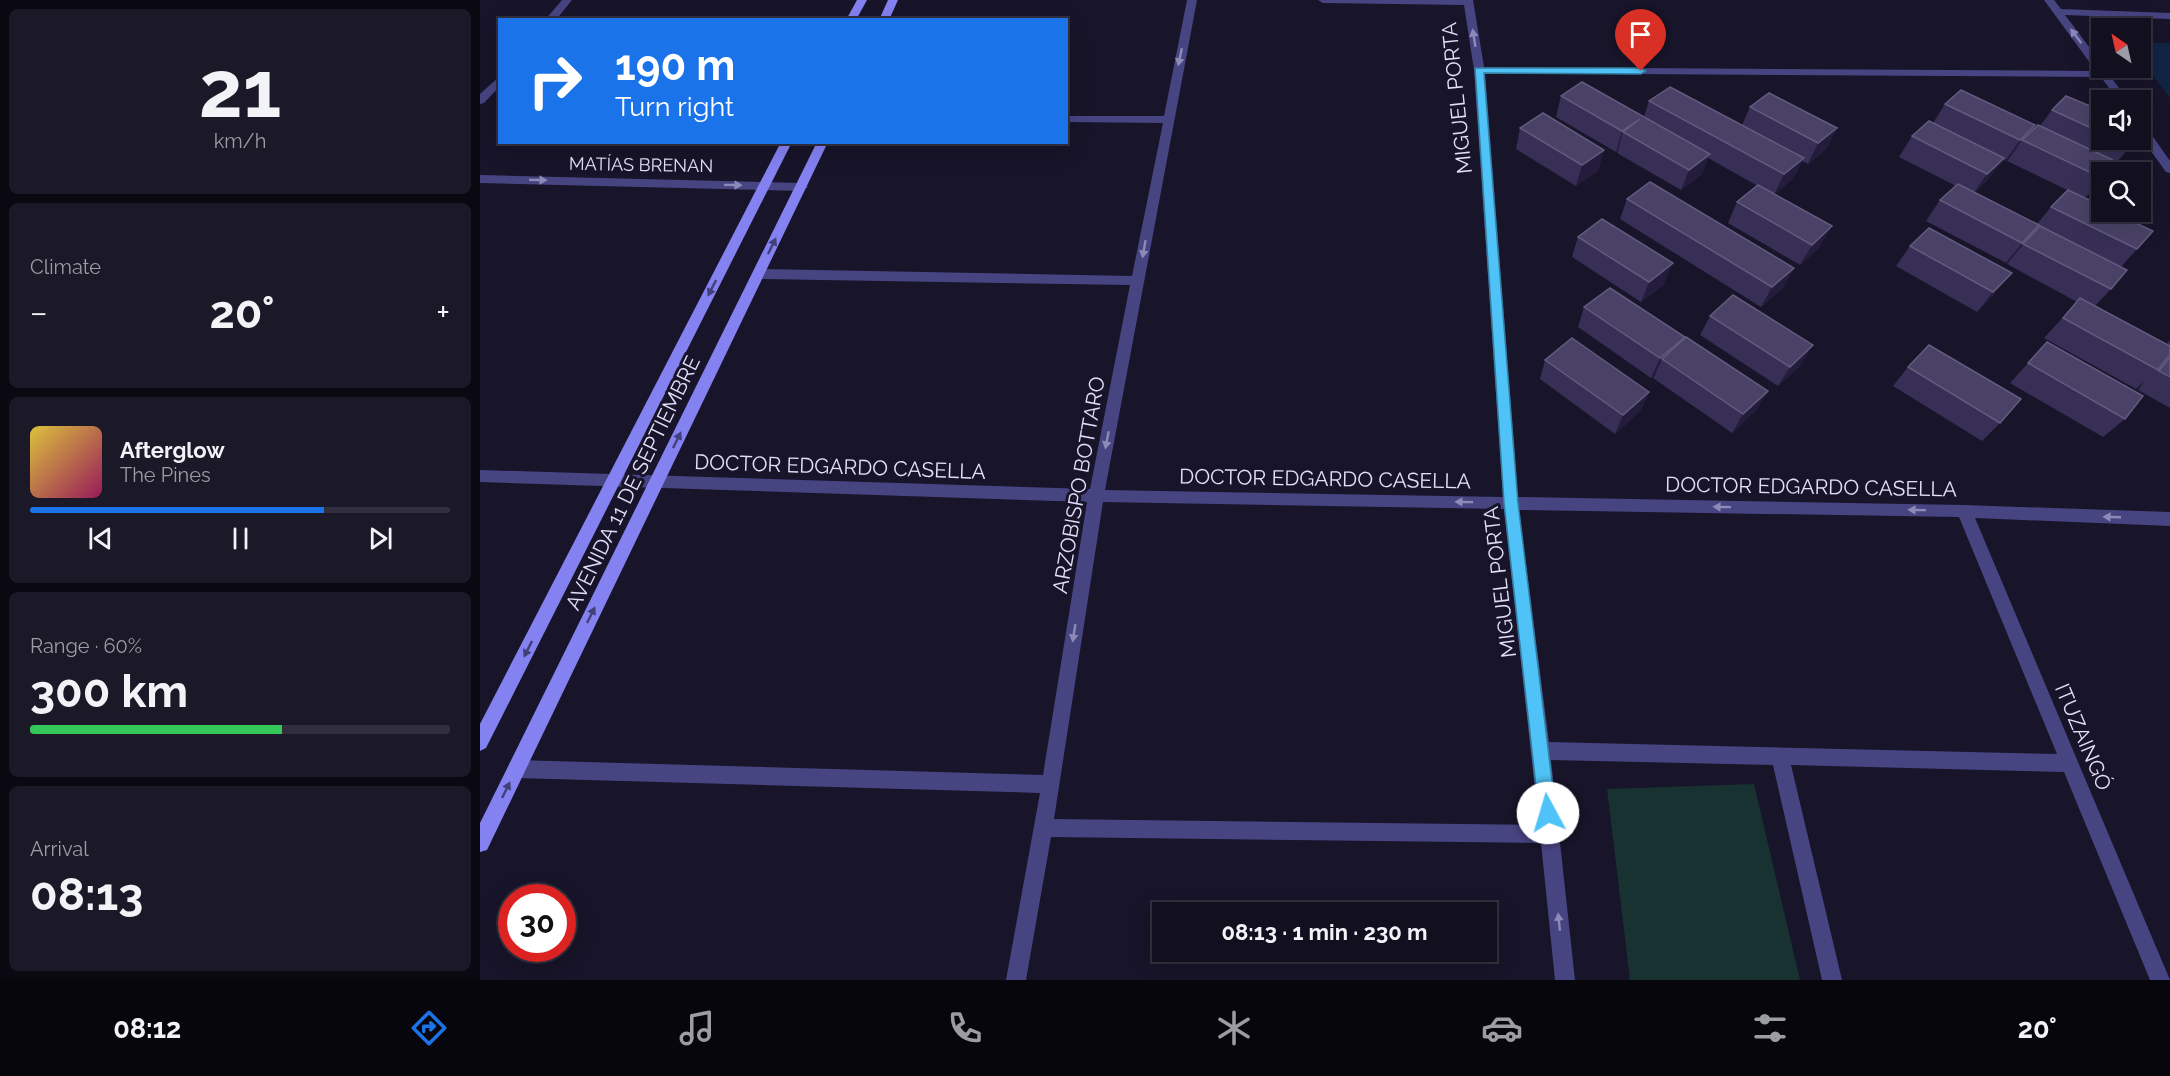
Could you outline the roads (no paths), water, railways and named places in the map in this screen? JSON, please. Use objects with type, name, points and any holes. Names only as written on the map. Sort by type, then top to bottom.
[{"type":"main road","points":[[852,18],[862,0]]},
{"type":"main road","points":[[885,18],[893,0]]},
{"type":"main road","name":"AVENIDA 11 DE SEPTIEMBRE","points":[[480,742],[786,144]]},
{"type":"main road","name":"AVENIDA 11 DE SEPTIEMBRE","points":[[480,843],[822,144]]},
{"type":"street","points":[[552,18],[567,0]]},
{"type":"street","name":"ARZOBISPO BOTTARO","points":[[1016,980],[1051,784],[1095,496],[1192,0]]},
{"type":"street","points":[[1323,0],[1468,1]]},
{"type":"street","points":[[2049,0],[2091,56]]},
{"type":"street","name":"MIGUEL PORTA","points":[[1468,1],[1479,70],[1511,503],[1541,751],[1565,980]]},
{"type":"street","points":[[2058,12],[2170,16]]},
{"type":"street","points":[[1479,70],[2091,74]]},
{"type":"street","points":[[480,102],[498,81]]},
{"type":"street","points":[[1068,119],[1168,120]]},
{"type":"street","points":[[2151,143],[2170,170]]},
{"type":"street","name":"MATÍAS BRENAN","points":[[480,179],[802,187]]},
{"type":"street","points":[[759,274],[1138,281]]},
{"type":"street","name":"DOCTOR EDGARDO CASELLA","points":[[480,476],[1095,496],[1964,511],[2170,519]]},
{"type":"street","name":"ITUZAINGÓ","points":[[1964,511],[2160,980]]},
{"type":"street","points":[[1541,751],[2070,763]]},
{"type":"street","points":[[1780,756],[1832,980]]},
{"type":"street","points":[[516,769],[1051,784]]},
{"type":"street","points":[[1043,828],[1550,834]]},
{"type":"water","points":[[2151,43],[2170,43],[2170,98],[2151,73]]}]
